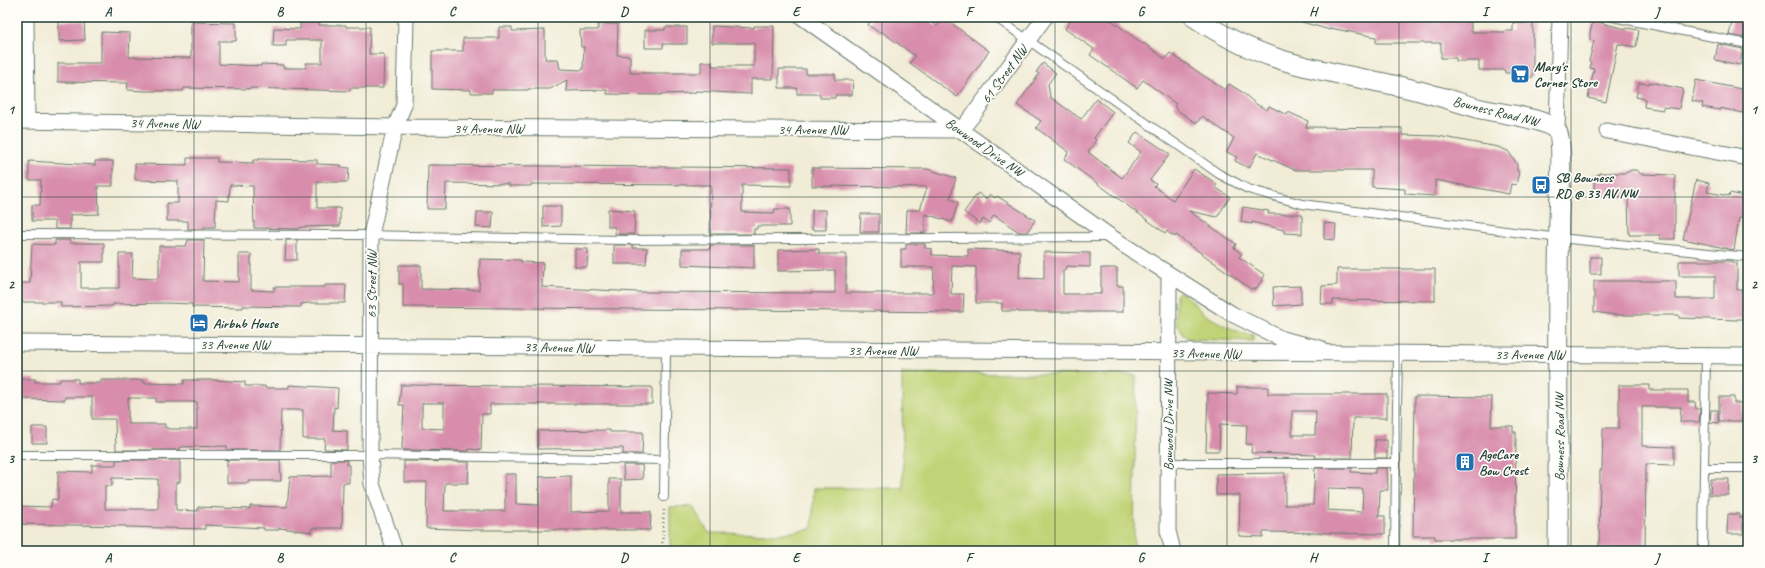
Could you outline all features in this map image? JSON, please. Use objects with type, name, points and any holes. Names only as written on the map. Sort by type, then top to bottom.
[{"type":"street","points":[[22,121],[26,17]]},
{"type":"street","name":"63 Street NW","points":[[395,551],[372,484],[370,455],[371,235],[395,128],[404,105],[406,17]]},
{"type":"street","name":"Bowwood Drive NW","points":[[802,17],[1111,237],[1232,314],[1282,339],[1347,354]]},
{"type":"street","name":"61 Street NW","points":[[960,130],[977,110],[1045,17]]},
{"type":"street","name":"Bowness Road NW","points":[[1194,17],[1214,30],[1273,57],[1321,71],[1415,90],[1483,109],[1526,118],[1545,123],[1557,131],[1560,139],[1558,238],[1558,551]]},
{"type":"street","points":[[1557,131],[1560,17]]},
{"type":"street","name":"34 Avenue NW","points":[[22,121],[395,128],[960,130]]},
{"type":"street","points":[[1606,131],[1748,158]]},
{"type":"street","name":"Bowwood Drive NW","points":[[1169,274],[1168,531],[1173,551]]},
{"type":"street","name":"33 Avenue NW","points":[[17,343],[1748,356]]},
{"type":"lane","points":[[995,17],[1219,174],[1248,189],[1302,204],[1558,238],[1748,257]]},
{"type":"lane","points":[[1613,17],[1748,44]]},
{"type":"lane","points":[[17,234],[371,235],[624,240],[1111,237]]},
{"type":"lane","points":[[664,497],[666,349]]},
{"type":"lane","points":[[1395,551],[1398,354]]},
{"type":"lane","points":[[1703,551],[1706,356]]},
{"type":"lane","points":[[17,455],[370,455],[665,460]]},
{"type":"lane","points":[[1168,463],[1396,463]]},
{"type":"lane","points":[[1704,468],[1748,468]]},
{"type":"path","points":[[662,551],[664,497]]},
{"type":"green space","points":[[1179,292],[1188,297],[1204,313],[1225,326],[1253,335],[1253,341],[1189,339],[1182,334],[1179,325],[1176,325],[1176,295]]},
{"type":"green space","points":[[902,373],[1136,375],[1134,551],[670,551],[670,507],[692,506],[709,533],[778,534],[812,529],[814,488],[903,488]]},
{"type":"building","points":[[873,17],[924,17],[937,26],[943,17],[989,51],[957,97],[910,63],[915,56],[881,31],[880,33],[868,25]]},
{"type":"building","points":[[1073,17],[1107,17],[1165,59],[1170,53],[1225,90],[1229,84],[1242,92],[1256,104],[1267,110],[1269,106],[1287,115],[1288,112],[1308,121],[1306,127],[1402,128],[1402,135],[1438,136],[1498,147],[1508,151],[1517,164],[1517,171],[1519,172],[1516,185],[1511,184],[1509,194],[1435,180],[1435,196],[1419,195],[1405,194],[1405,189],[1372,187],[1372,170],[1295,170],[1257,153],[1249,168],[1235,161],[1237,157],[1227,152],[1234,138],[1202,116],[1197,123],[1193,121],[1177,110],[1174,106],[1176,104],[1143,80],[1137,88],[1090,55],[1094,49],[1065,29]]},
{"type":"building","points":[[1296,17],[1471,17],[1471,32],[1513,31],[1513,23],[1533,23],[1533,77],[1512,77],[1512,73],[1505,73],[1505,70],[1479,70],[1479,61],[1456,61],[1456,58],[1441,58],[1441,43],[1376,43],[1376,37],[1330,28],[1330,30],[1295,20]]},
{"type":"building","points":[[1733,17],[1748,17],[1744,38],[1729,35]]},
{"type":"building","points":[[59,21],[84,21],[85,40],[59,41]]},
{"type":"building","points":[[1593,21],[1626,29],[1639,30],[1636,47],[1618,44],[1606,102],[1588,98],[1594,69],[1590,68],[1591,64],[1589,61],[1594,41],[1590,40]]},
{"type":"building","points":[[191,22],[236,23],[236,41],[219,41],[219,64],[261,66],[261,64],[283,65],[283,68],[306,68],[306,63],[322,63],[322,40],[286,40],[286,46],[273,46],[274,28],[300,29],[300,22],[319,22],[319,25],[346,25],[346,27],[370,27],[369,54],[384,54],[383,88],[350,88],[350,91],[184,88],[183,91],[144,91],[127,90],[128,83],[58,82],[58,63],[101,63],[101,32],[130,33],[129,57],[191,58]]},
{"type":"building","points":[[598,24],[618,24],[617,55],[630,56],[630,73],[701,73],[701,62],[712,62],[712,66],[754,66],[754,43],[712,43],[712,26],[754,28],[754,26],[774,26],[773,79],[751,79],[751,94],[695,91],[695,93],[661,95],[607,94],[607,90],[566,91],[567,80],[550,89],[492,90],[492,93],[471,93],[471,90],[432,89],[432,51],[463,51],[463,38],[499,38],[499,27],[512,27],[512,31],[545,30],[545,59],[558,59],[560,69],[583,70],[584,47],[581,47],[580,30],[598,30]]},
{"type":"building","points":[[665,27],[687,27],[687,44],[663,44],[663,48],[645,48],[645,30],[665,30]]},
{"type":"building","points":[[1718,44],[1743,49],[1740,65],[1715,60]]},
{"type":"building","points":[[1043,63],[1056,73],[1048,84],[1050,97],[1081,119],[1096,99],[1113,112],[1094,138],[1096,140],[1088,152],[1122,178],[1141,152],[1129,143],[1137,132],[1170,154],[1150,180],[1156,184],[1154,186],[1173,200],[1194,169],[1217,184],[1215,187],[1230,197],[1217,217],[1189,211],[1236,244],[1234,248],[1242,254],[1239,257],[1265,275],[1256,289],[1251,289],[1176,235],[1175,237],[1166,231],[1165,233],[1064,159],[1069,152],[1036,128],[1041,121],[1017,105],[1039,74],[1036,72]]},
{"type":"building","points":[[779,69],[806,69],[806,74],[835,74],[835,80],[853,80],[852,95],[835,95],[835,98],[820,98],[820,94],[797,94],[797,88],[779,88]]},
{"type":"building","points":[[1696,80],[1746,90],[1745,95],[1748,95],[1748,114],[1720,108],[1720,110],[1702,107],[1703,103],[1692,101]]},
{"type":"building","points":[[1649,82],[1683,89],[1679,109],[1663,107],[1663,110],[1644,107],[1645,99],[1636,97],[1639,83],[1649,84]]},
{"type":"building","points":[[187,158],[217,158],[217,162],[253,163],[253,160],[258,159],[317,160],[317,164],[341,165],[341,167],[349,168],[348,182],[317,182],[317,208],[340,208],[340,226],[302,227],[298,229],[254,228],[253,186],[230,185],[229,201],[216,200],[215,227],[188,229],[188,221],[167,221],[167,203],[178,203],[178,181],[136,180],[135,164],[187,165]]},
{"type":"building","points":[[29,161],[95,165],[95,161],[113,161],[113,186],[98,186],[99,214],[70,215],[70,229],[55,229],[55,222],[53,221],[32,221],[32,205],[40,205],[41,180],[29,180]]},
{"type":"building","points":[[428,165],[791,168],[791,186],[742,185],[742,212],[774,213],[775,209],[790,209],[790,226],[757,226],[757,229],[754,229],[754,234],[710,234],[711,185],[531,184],[531,186],[509,186],[509,184],[446,183],[445,209],[427,209]]},
{"type":"building","points":[[812,168],[927,169],[956,178],[950,199],[958,202],[952,222],[925,214],[925,233],[906,233],[907,210],[920,210],[927,187],[812,186]]},
{"type":"building","points":[[1631,170],[1636,170],[1641,174],[1675,175],[1675,239],[1660,239],[1660,235],[1629,235],[1628,197],[1594,196],[1594,175],[1599,175],[1599,173],[1626,173]]},
{"type":"building","points":[[1696,180],[1709,183],[1707,192],[1729,196],[1730,193],[1748,197],[1748,218],[1739,218],[1734,250],[1683,239]]},
{"type":"building","points":[[978,193],[986,199],[990,194],[995,198],[997,196],[1035,220],[1027,232],[1019,232],[994,215],[989,223],[983,219],[980,224],[964,212]]},
{"type":"building","points":[[543,206],[561,206],[561,226],[543,227]]},
{"type":"building","points":[[1243,207],[1269,211],[1268,214],[1302,214],[1302,234],[1284,233],[1284,230],[1252,222],[1252,224],[1241,222]]},
{"type":"building","points":[[608,209],[635,211],[634,234],[615,234],[615,227],[608,227]]},
{"type":"building","points":[[812,210],[826,210],[826,230],[812,230]]},
{"type":"building","points":[[477,212],[493,212],[492,228],[476,227]]},
{"type":"building","points":[[861,214],[879,214],[879,232],[860,232]]},
{"type":"building","points":[[1324,223],[1336,224],[1335,240],[1324,239]]},
{"type":"building","points":[[55,240],[70,240],[70,243],[104,243],[104,262],[81,262],[81,288],[119,288],[119,254],[133,254],[132,278],[157,279],[157,277],[159,277],[159,246],[186,246],[188,240],[204,240],[203,281],[239,282],[239,254],[251,254],[251,290],[274,291],[274,287],[325,287],[325,285],[346,285],[345,303],[309,303],[301,304],[301,307],[243,306],[243,308],[192,307],[192,304],[165,303],[61,307],[61,302],[20,302],[21,283],[30,283],[32,244],[55,245]]},
{"type":"building","points":[[286,240],[297,240],[297,260],[285,260]]},
{"type":"building","points":[[906,244],[925,244],[925,248],[932,249],[932,255],[968,256],[968,249],[1020,251],[1019,278],[1044,279],[1044,252],[1090,253],[1090,267],[1066,266],[1065,270],[1063,270],[1063,294],[1101,294],[1101,268],[1117,268],[1117,286],[1123,286],[1123,312],[1002,311],[1002,303],[976,303],[976,267],[952,266],[951,294],[964,294],[963,312],[403,307],[403,284],[399,284],[399,265],[421,265],[421,289],[479,290],[480,259],[521,260],[521,262],[543,263],[542,287],[637,292],[835,293],[835,270],[778,271],[778,250],[819,249],[819,254],[846,254],[846,293],[933,293],[934,267],[901,267],[901,249],[906,249]]},
{"type":"building","points":[[614,245],[633,245],[633,248],[647,248],[646,264],[614,264]]},
{"type":"building","points":[[710,245],[754,245],[754,268],[682,265],[682,249],[710,249]]},
{"type":"building","points":[[575,249],[588,249],[587,267],[575,267]]},
{"type":"building","points":[[1590,257],[1601,257],[1601,274],[1590,274]]},
{"type":"building","points":[[1679,261],[1732,261],[1732,263],[1737,263],[1737,290],[1746,290],[1746,319],[1679,318],[1679,315],[1615,315],[1594,312],[1594,281],[1676,281],[1676,299],[1715,299],[1715,276],[1679,276]]},
{"type":"building","points":[[1337,269],[1435,269],[1435,301],[1333,300],[1333,304],[1321,304],[1322,286],[1337,285]]},
{"type":"building","points":[[1301,286],[1301,304],[1274,306],[1273,287]]},
{"type":"building","points":[[21,379],[35,379],[35,382],[60,382],[60,379],[78,379],[78,383],[101,383],[101,380],[144,380],[144,383],[184,384],[184,380],[215,380],[245,382],[245,386],[265,386],[265,388],[289,388],[289,385],[338,388],[337,408],[334,407],[333,430],[347,431],[347,450],[324,449],[325,439],[303,439],[303,410],[281,410],[280,450],[227,450],[227,446],[180,447],[180,450],[116,450],[115,419],[92,419],[92,397],[65,397],[65,400],[21,399]],"holes":[[[128,398],[156,398],[156,402],[197,402],[197,429],[168,429],[165,428],[165,424],[128,424]]]},
{"type":"building","points":[[401,385],[652,387],[652,404],[490,404],[490,414],[482,414],[481,450],[469,449],[469,451],[404,450],[402,448],[404,405],[399,405]],"holes":[[[422,403],[444,403],[444,429],[422,428]]]},
{"type":"building","points":[[1619,385],[1649,385],[1649,390],[1688,390],[1688,402],[1695,402],[1696,409],[1700,409],[1699,422],[1680,422],[1681,407],[1642,407],[1642,446],[1674,447],[1674,465],[1646,464],[1645,550],[1599,549],[1600,470],[1602,470],[1603,428],[1619,428]]},
{"type":"building","points":[[1237,387],[1268,387],[1268,394],[1387,394],[1387,418],[1353,418],[1352,458],[1315,458],[1316,455],[1251,453],[1252,444],[1246,444],[1247,425],[1220,424],[1219,451],[1206,451],[1208,393],[1237,394]],"holes":[[[1292,411],[1316,411],[1315,435],[1292,435]]]},
{"type":"building","name":"AgeCare Bow Crest","points":[[1415,396],[1492,397],[1491,426],[1513,426],[1513,432],[1516,432],[1515,539],[1435,539],[1435,536],[1413,536]]},
{"type":"building","points":[[1719,397],[1734,397],[1734,403],[1743,403],[1742,421],[1719,421]]},
{"type":"building","points":[[1711,410],[1718,410],[1718,423],[1710,422]]},
{"type":"building","points":[[32,427],[47,427],[47,443],[32,443]]},
{"type":"building","points":[[610,430],[610,432],[643,432],[642,454],[623,454],[623,448],[538,449],[538,431]]},
{"type":"building","points":[[1375,440],[1387,440],[1387,458],[1375,458]]},
{"type":"building","points":[[116,460],[180,460],[180,482],[176,482],[176,510],[198,511],[198,507],[250,509],[250,506],[287,507],[290,477],[331,476],[331,460],[347,460],[347,465],[349,465],[349,483],[343,483],[342,528],[312,528],[312,532],[279,528],[279,530],[264,530],[264,528],[205,525],[205,529],[17,524],[17,506],[51,507],[52,499],[58,500],[58,471],[92,472],[92,465],[116,465]],"holes":[[[112,478],[158,479],[158,509],[105,509],[105,486],[112,486]]]},
{"type":"building","points":[[227,460],[280,460],[281,481],[248,481],[248,483],[227,483]]},
{"type":"building","points":[[404,461],[469,462],[468,483],[445,483],[444,511],[505,511],[505,474],[516,474],[516,504],[539,505],[539,477],[571,476],[571,512],[609,511],[609,479],[621,479],[621,512],[651,512],[650,530],[480,530],[426,528],[427,482],[404,482]]},
{"type":"building","points":[[623,465],[642,465],[643,479],[624,480]]},
{"type":"building","points":[[1315,468],[1352,468],[1351,472],[1375,473],[1375,468],[1387,468],[1388,490],[1380,490],[1379,516],[1385,516],[1385,534],[1263,532],[1263,537],[1239,536],[1240,495],[1216,495],[1216,474],[1285,473],[1285,505],[1313,505]],"holes":[[[1328,488],[1363,489],[1362,512],[1327,510]]]},
{"type":"building","points":[[1711,479],[1729,479],[1728,495],[1710,495]]},
{"type":"building","points":[[1728,514],[1739,514],[1739,517],[1743,517],[1743,534],[1727,534]]},
{"type":"place","name":"Mary's Corner Store","points":[[1520,74]]},
{"type":"place","name":"SB Bowness RD @ 33 AV NW","points":[[1541,185]]},
{"type":"place","name":"Airbnb House","points":[[199,323]]},
{"type":"place","name":"AgeCare Bow Crest","points":[[1465,462]]}]
